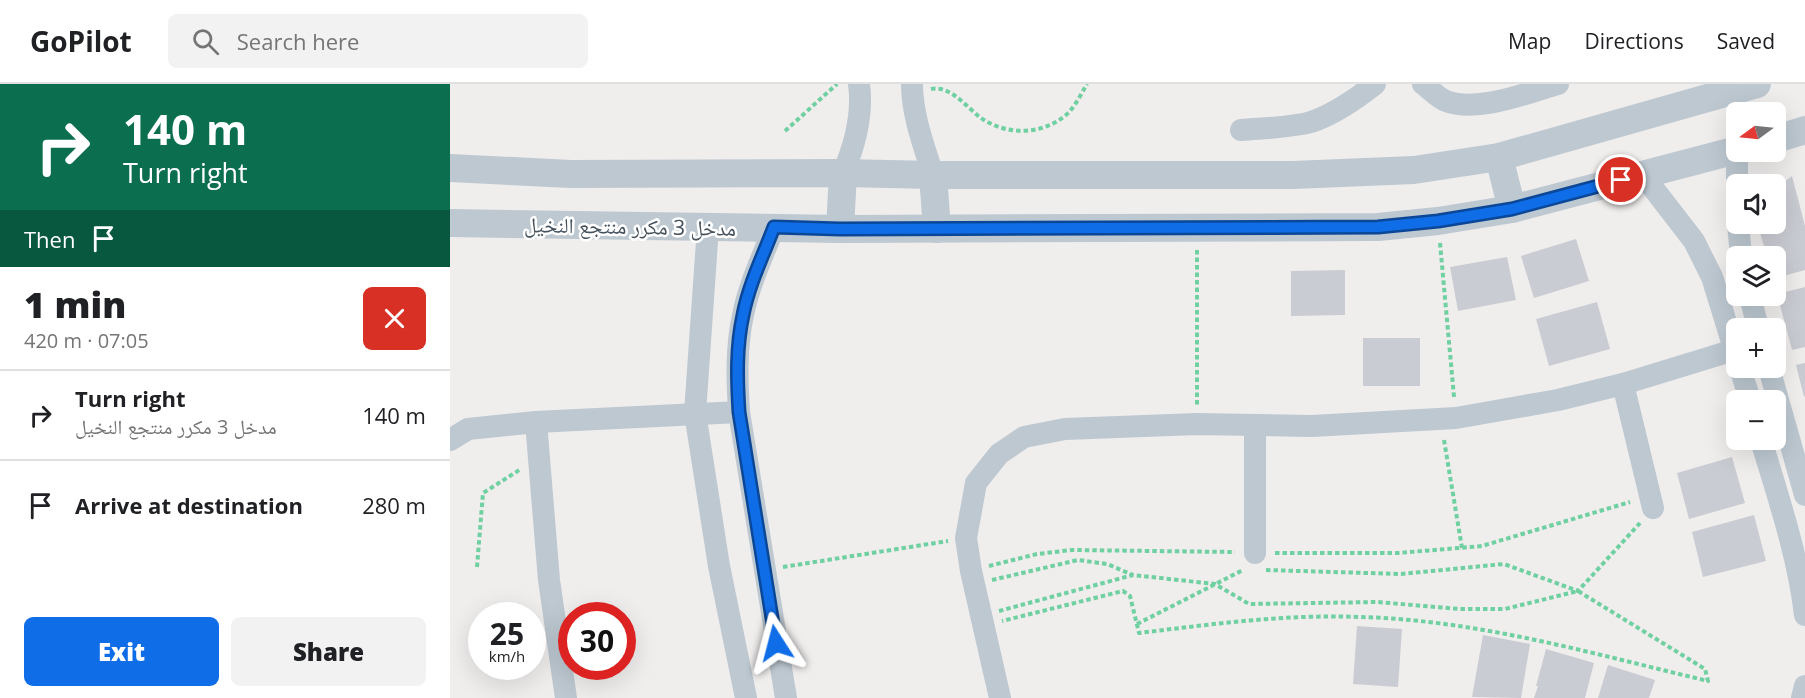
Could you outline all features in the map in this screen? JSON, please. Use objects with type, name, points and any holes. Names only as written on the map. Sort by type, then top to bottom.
[{"type":"street","points":[[840,229],[843,173],[852,152],[859,119],[861,96],[859,84]]},
{"type":"street","points":[[1241,130],[1291,126],[1312,121],[1342,108],[1376,84]]},
{"type":"street","points":[[1423,84],[1446,101],[1468,105],[1495,102],[1558,84]]},
{"type":"street","points":[[450,168],[571,174],[933,175],[1293,175],[1414,170],[1499,157],[1757,84]]},
{"type":"street","points":[[912,91],[921,138],[933,175],[937,229]]},
{"type":"street","points":[[1786,136],[1805,130]]},
{"type":"street","name":"مدخل 3 مكرر منتجع النخيل","points":[[450,223],[840,229],[1378,227],[1438,221],[1512,209],[1726,154]]},
{"type":"street","points":[[1499,157],[1512,209]]},
{"type":"street","points":[[1643,175],[1694,241],[1712,278],[1726,323]]},
{"type":"street","points":[[774,227],[743,314],[737,375],[739,412],[786,698]]},
{"type":"street","points":[[708,228],[695,413],[719,566],[746,698]]},
{"type":"street","points":[[1000,698],[972,577],[966,538],[976,483],[999,454],[1024,436],[1065,429],[1197,424],[1312,426],[1448,418],[1558,400],[1726,361]]},
{"type":"street","points":[[1772,378],[1805,495]]},
{"type":"street","points":[[1623,384],[1652,502]]},
{"type":"street","points":[[450,440],[468,429],[536,422],[739,412]]},
{"type":"street","points":[[536,422],[549,580],[566,698]]},
{"type":"street","points":[[1252,564],[1255,426]]},
{"type":"street","points":[[1764,450],[1790,536],[1803,594],[1805,615]]},
{"type":"street","points":[[1802,698],[1805,686]]},
{"type":"path","points":[[785,131],[837,84]]},
{"type":"path","points":[[912,91],[947,90],[988,122],[1020,132],[1043,129],[1067,115],[1087,84]]},
{"type":"path","points":[[1438,221],[1448,418],[1462,548]]},
{"type":"path","points":[[1197,228],[1197,424]]},
{"type":"path","points":[[477,567],[483,493],[538,459]]},
{"type":"path","points":[[1137,624],[1252,564],[1482,546],[1652,502]]},
{"type":"path","points":[[972,577],[1078,560],[1107,564],[1133,575],[1215,584],[1249,604],[1377,602],[1460,609],[1505,609],[1578,591],[1652,502]]},
{"type":"path","points":[[764,570],[966,538]]},
{"type":"path","points":[[972,577],[1037,554],[1072,550],[1401,574],[1504,564],[1578,591],[1705,669],[1708,681],[1528,639],[1438,624],[1361,617],[1249,620],[1139,633],[1130,596],[1123,591],[982,621]]},
{"type":"path","points":[[982,621],[1133,575]]},
{"type":"building","points":[[1792,176],[1805,226],[1805,270],[1786,275],[1786,246],[1764,246],[1760,234],[1786,234],[1786,180]]},
{"type":"building","points":[[1576,239],[1589,281],[1534,298],[1521,256]]},
{"type":"building","points":[[1507,257],[1516,300],[1458,311],[1450,267]]},
{"type":"building","points":[[1345,270],[1345,315],[1291,316],[1291,271]]},
{"type":"building","points":[[1805,287],[1805,347],[1792,350],[1786,318],[1783,318],[1780,306],[1786,306],[1786,292]]},
{"type":"building","points":[[1597,302],[1610,349],[1549,366],[1536,319]]},
{"type":"building","points":[[1363,338],[1420,338],[1420,386],[1363,386]]},
{"type":"building","points":[[1805,363],[1805,396],[1804,397],[1796,365]]},
{"type":"building","points":[[1732,457],[1745,503],[1689,519],[1677,473]]},
{"type":"building","points":[[1754,515],[1766,561],[1703,577],[1692,532]]},
{"type":"building","points":[[1357,626],[1402,629],[1398,687],[1353,684]]},
{"type":"building","points":[[1483,635],[1530,644],[1521,698],[1472,697]]},
{"type":"building","points":[[1546,649],[1594,663],[1585,698],[1534,698]]},
{"type":"building","points":[[1608,665],[1655,680],[1649,698],[1598,698]]},
{"type":"route","points":[[776,643],[739,412],[737,375],[743,314],[774,227],[840,229],[1378,227],[1438,221],[1512,209],[1621,180]]}]
